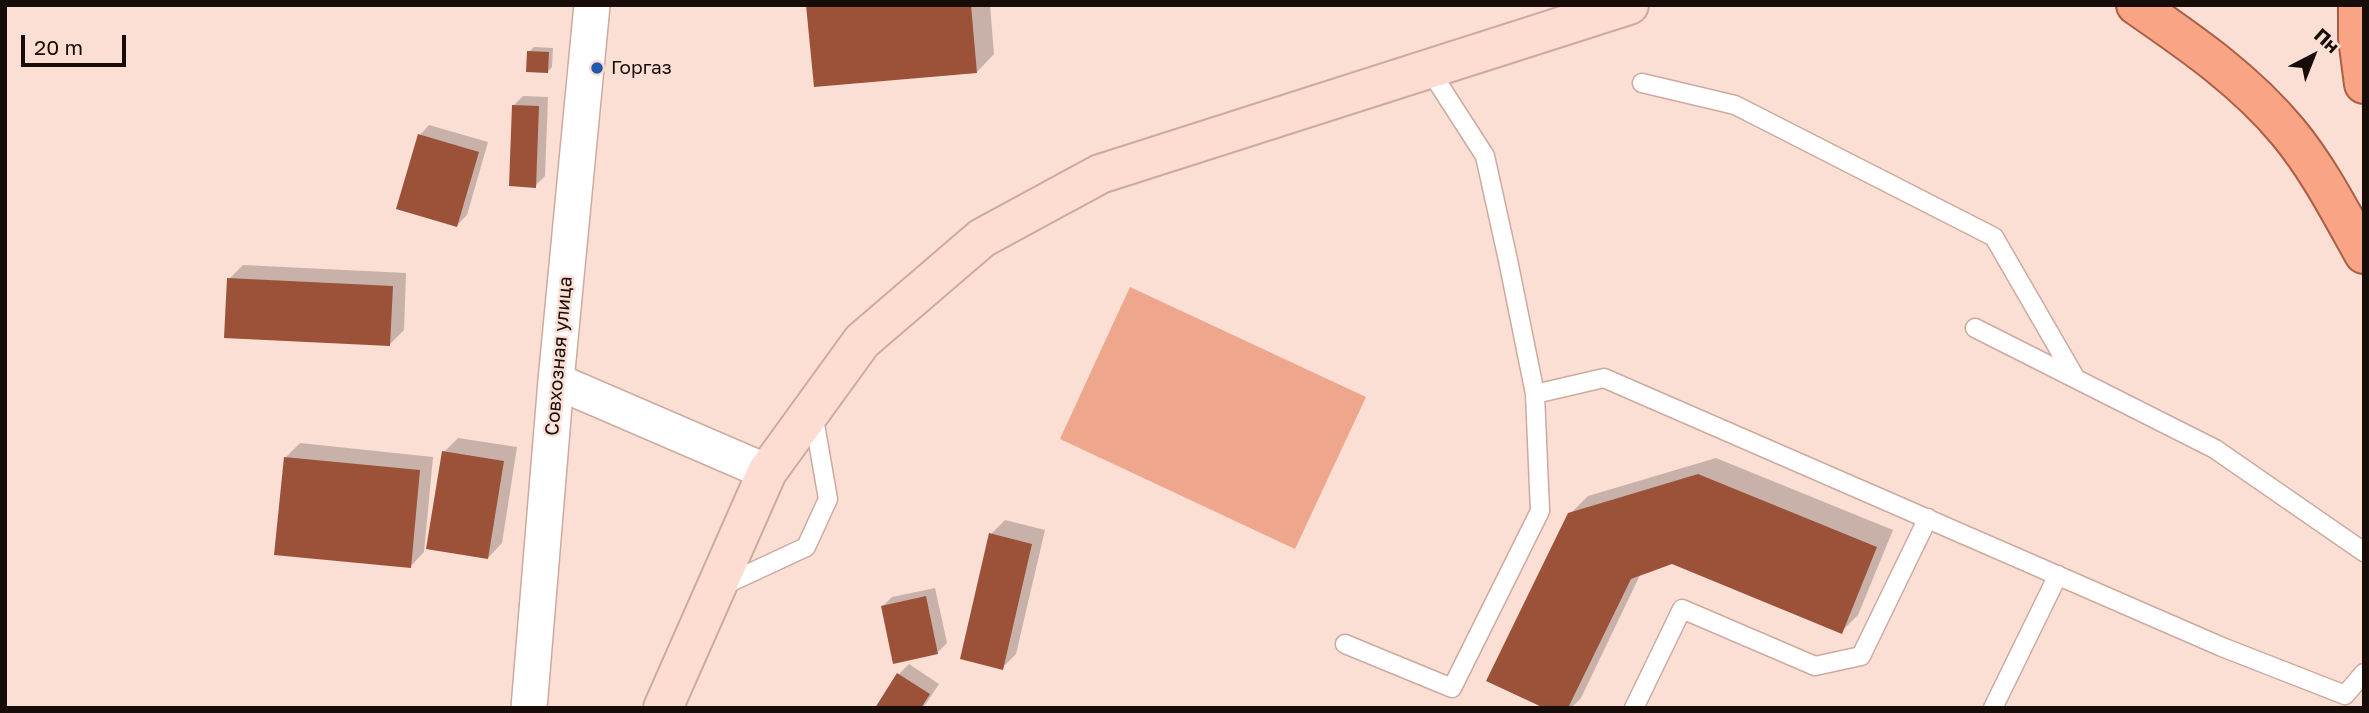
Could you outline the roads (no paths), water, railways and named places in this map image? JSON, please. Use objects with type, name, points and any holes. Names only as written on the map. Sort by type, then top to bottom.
[{"type":"highway","points":[[2136,5],[2199,48],[2244,85],[2289,133],[2329,192],[2364,254]]},
{"type":"highway","points":[[2358,5],[2358,38],[2364,84]]},
{"type":"main road","points":[[666,707],[767,472],[862,341],[982,237],[1100,174],[1629,5]]},
{"type":"street","name":"Совхозная улица","points":[[529,708],[556,381],[592,5]]},
{"type":"street","points":[[556,381],[767,472]]},
{"type":"lane","points":[[1345,644],[1452,688],[1540,511],[1535,394],[1485,156],[1429,69]]},
{"type":"lane","points":[[1642,83],[1735,105],[1994,237],[2076,379]]},
{"type":"lane","points":[[1975,328],[2215,449],[2364,552]]},
{"type":"lane","points":[[1535,394],[1604,378],[2222,647],[2345,695],[2364,673]]},
{"type":"lane","points":[[716,589],[806,547],[828,499],[812,410]]},
{"type":"lane","points":[[1634,708],[1682,609],[1815,666],[1861,656],[1928,518]]},
{"type":"lane","points":[[1993,708],[2058,575]]},
{"type":"place","name":"Горгаз","points":[[597,68]]}]
